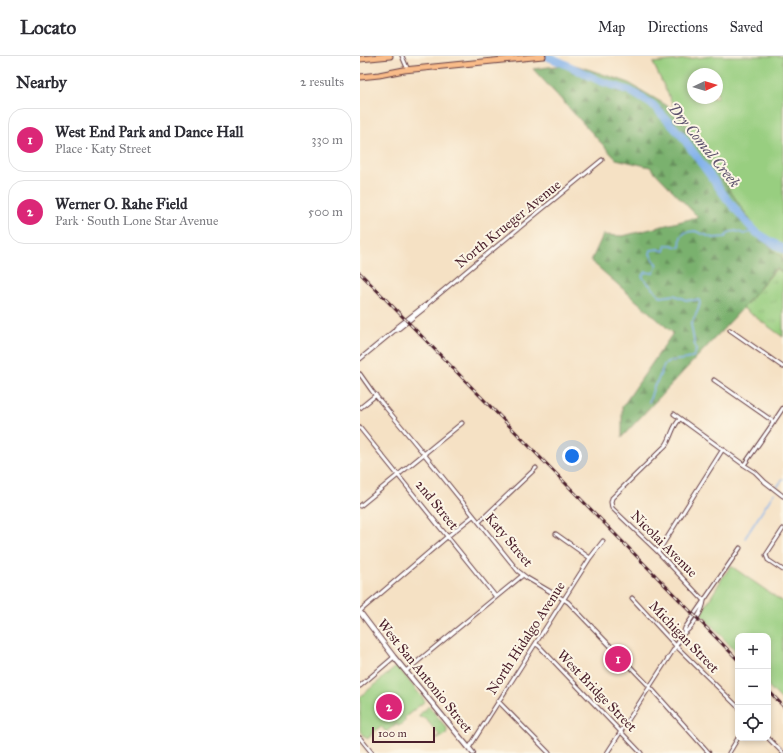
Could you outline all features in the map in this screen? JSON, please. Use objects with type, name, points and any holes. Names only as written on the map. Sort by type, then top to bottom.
[{"type":"main road","points":[[360,59],[390,56]]},
{"type":"main road","points":[[360,77],[408,70],[542,56]]},
{"type":"street","points":[[402,56],[408,70]]},
{"type":"street","name":"North Krueger Avenue","points":[[360,359],[602,160]]},
{"type":"street","points":[[730,330],[783,367]]},
{"type":"street","name":"Katy Street","points":[[360,374],[473,516],[523,575],[568,602],[650,687],[709,753]]},
{"type":"street","points":[[714,380],[774,422]]},
{"type":"street","points":[[360,408],[376,395]]},
{"type":"street","points":[[744,465],[783,408]]},
{"type":"street","points":[[674,414],[755,472],[783,496]]},
{"type":"street","name":"Nicolai Avenue","points":[[680,419],[673,428],[666,446],[613,496],[611,502],[612,508],[658,552],[704,601]]},
{"type":"street","points":[[360,506],[462,423]]},
{"type":"street","name":"2nd Street","points":[[360,428],[496,597]]},
{"type":"street","points":[[658,552],[723,449]]},
{"type":"street","points":[[479,522],[536,468]]},
{"type":"street","points":[[360,612],[473,516]]},
{"type":"street","points":[[783,530],[766,555],[768,560],[783,570]]},
{"type":"street","points":[[556,534],[590,558]]},
{"type":"street","name":"North Hidalgo Avenue","points":[[471,751],[498,701],[590,558],[603,541]]},
{"type":"street","points":[[607,753],[676,646],[685,628],[740,548]]},
{"type":"street","points":[[406,671],[523,575]]},
{"type":"street","name":"Michigan Street","points":[[632,598],[676,646],[736,705]]},
{"type":"street","name":"West San Antonio Street","points":[[360,612],[394,657],[471,751]]},
{"type":"street","name":"West Bridge Street","points":[[536,644],[641,753]]},
{"type":"street","points":[[360,686],[394,657]]},
{"type":"street","points":[[498,701],[549,753]]},
{"type":"street","points":[[360,738],[371,751],[365,753]]},
{"type":"street","points":[[729,753],[736,741]]},
{"type":"street","points":[[771,741],[783,753]]},
{"type":"green space","points":[[713,56],[783,56],[783,258],[765,242],[676,111],[653,63]]},
{"type":"green space","points":[[572,64],[627,82],[676,111],[765,242],[783,258],[783,273],[776,268],[743,308],[622,437],[622,407],[673,333],[591,261],[603,235],[623,236],[698,217],[650,167],[616,159],[533,69]]},
{"type":"green space","points":[[777,268],[783,273],[783,337],[743,308]]},
{"type":"green space","points":[[731,566],[783,602],[783,701],[771,689],[771,633],[735,633],[735,651],[701,614]]},
{"type":"green space","points":[[397,666],[425,701],[404,718],[406,720],[399,726],[396,724],[386,732],[381,726],[367,739],[360,730],[360,697]]},
{"type":"green space","points":[[429,706],[448,730],[446,732],[447,733],[438,739],[436,737],[440,736],[425,718],[419,717],[419,715]]},
{"type":"waterway","name":"Dry Comal Creek","points":[[546,56],[600,81],[630,91],[653,105],[681,135],[727,199],[754,231],[783,249]]},
{"type":"waterway","points":[[649,402],[654,386],[664,365],[671,361],[687,359],[694,356],[696,351],[691,325],[700,303],[699,300],[686,300],[674,295],[661,297],[644,279],[642,276],[646,272],[652,273],[655,271],[657,265],[650,254],[651,250],[658,249],[664,251],[666,245],[680,247],[681,236],[686,232],[695,231],[713,238],[725,237],[730,232],[736,231],[744,234],[754,231]]},
{"type":"waterway","points":[[777,487],[783,479]]},
{"type":"waterway","points":[[745,538],[774,493]]},
{"type":"railway","points":[[360,273],[735,657]]},
{"type":"railway","points":[[771,693],[783,706]]},
{"type":"place","name":"West End Park and Dance Hall","points":[[618,659]]},
{"type":"place","name":"Werner O. Rahe Field","points":[[389,707]]}]
